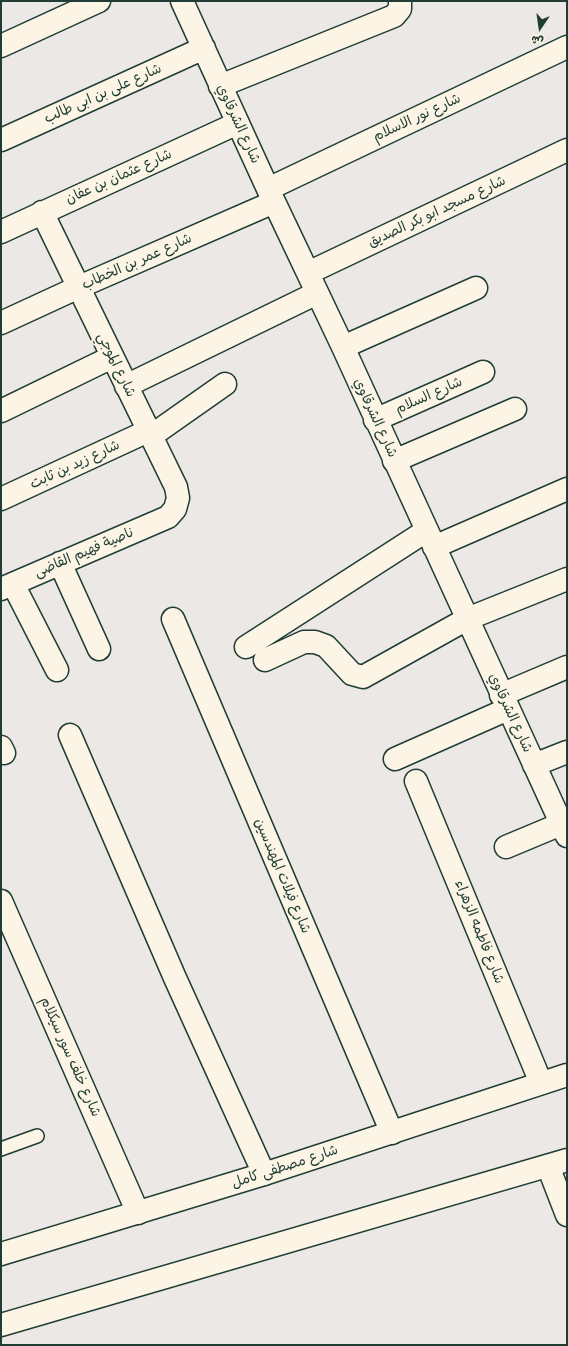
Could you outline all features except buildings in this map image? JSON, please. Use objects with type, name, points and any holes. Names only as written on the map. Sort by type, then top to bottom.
[{"type":"street","points":[[1,46],[99,1]]},
{"type":"street","name":"شارع الشرقاوي","points":[[182,1],[564,830]]},
{"type":"street","points":[[220,86],[394,16],[400,9],[400,1]]},
{"type":"street","name":"شارع نور الاسلام","points":[[271,196],[567,47]]},
{"type":"street","name":"شارع على بن ابى طالب","points":[[1,140],[204,48]]},
{"type":"street","name":"شارع عثمان بن عفان","points":[[1,232],[238,123]]},
{"type":"street","name":"شارع مسجد ابو بكر الصديق","points":[[308,273],[567,150]]},
{"type":"street","name":"شارع عمر بن الخطاب","points":[[1,323],[271,196]]},
{"type":"street","name":"شارع الموجي","points":[[42,212],[176,487],[178,498],[176,508],[168,517]]},
{"type":"street","points":[[342,348],[476,288]]},
{"type":"street","points":[[126,386],[317,293]]},
{"type":"street","points":[[1,411],[112,357]]},
{"type":"street","name":"شارع السلام","points":[[375,420],[483,372]]},
{"type":"street","name":"شارع زيد بن ثابت","points":[[1,499],[150,434],[225,384]]},
{"type":"street","points":[[394,460],[515,409]]},
{"type":"street","points":[[246,647],[430,539],[567,489]]},
{"type":"street","name":"ناصية فهيم القاضى","points":[[7,586],[168,517]]},
{"type":"street","points":[[60,563],[99,649]]},
{"type":"street","points":[[265,660],[304,642],[315,642],[326,646],[352,674],[363,677],[467,619],[567,579]]},
{"type":"street","points":[[7,586],[56,670]]},
{"type":"street","name":"شارع فيلات المهندسين","points":[[173,619],[392,1133]]},
{"type":"street","points":[[395,759],[505,702],[567,667]]},
{"type":"street","points":[[70,735],[166,957],[264,1174]]},
{"type":"street","points":[[534,765],[567,752]]},
{"type":"street","name":"شارع فاطمه الزهراء","points":[[416,781],[541,1084]]},
{"type":"street","points":[[506,847],[564,830]]},
{"type":"street","name":"شارع خلف سور سيكلام","points":[[1,901],[138,1213]]},
{"type":"street","name":"شارع مصطفى كامل","points":[[1,1254],[264,1174],[567,1075]]},
{"type":"street","points":[[1,1325],[557,1163],[567,1215]]},
{"type":"lane","points":[[1,1149],[37,1136]]}]
